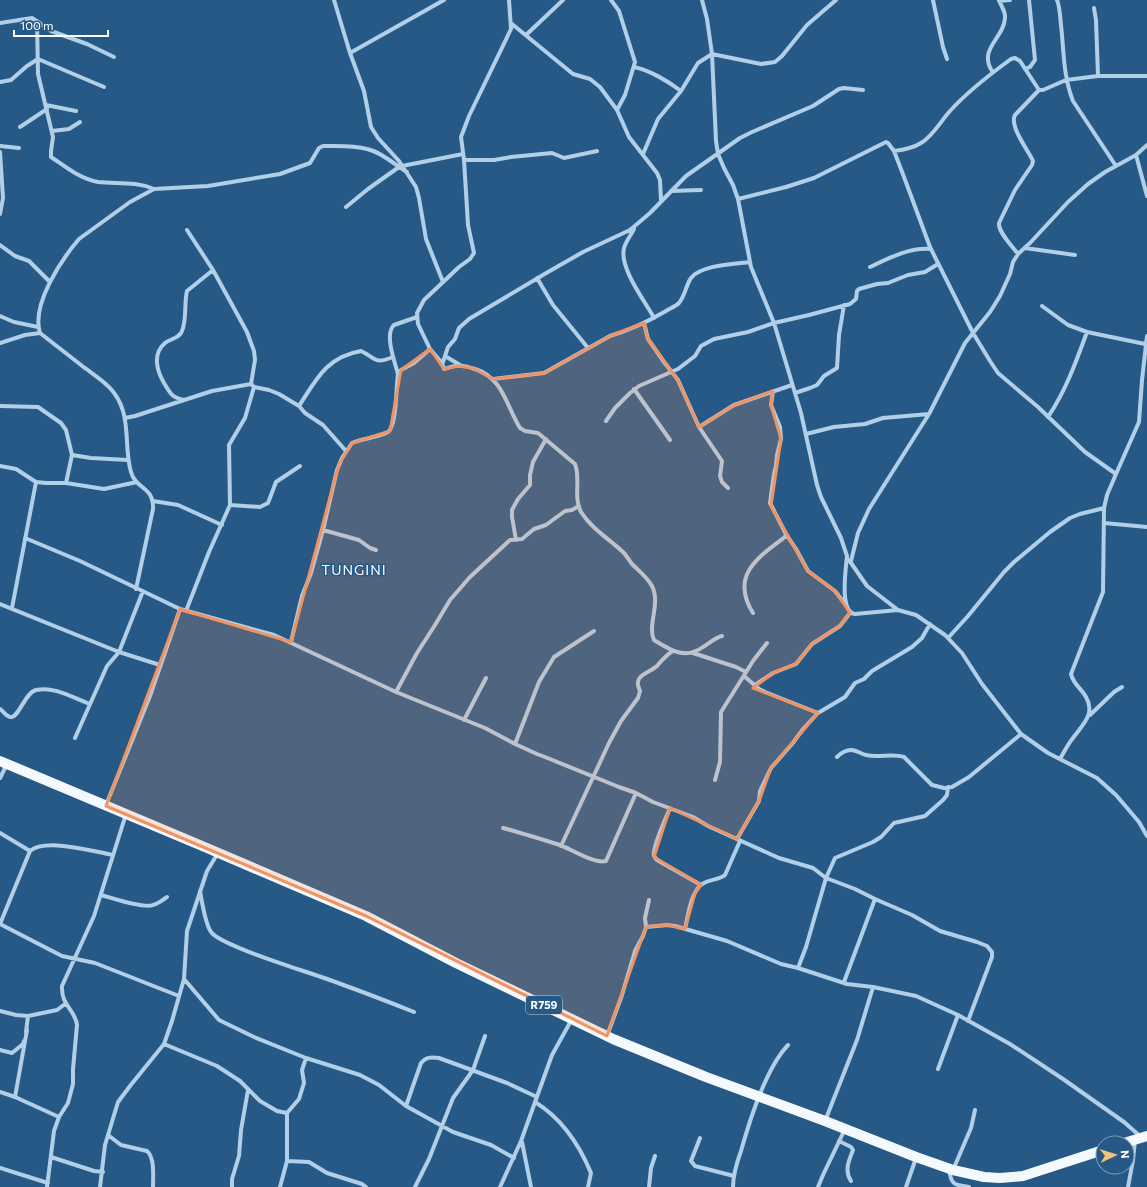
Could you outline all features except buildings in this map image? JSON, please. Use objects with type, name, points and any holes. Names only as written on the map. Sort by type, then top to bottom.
[{"type":"main road","name":"R759","points":[[3,763],[366,916],[456,963],[607,1036],[706,1078],[824,1121],[916,1157],[951,1169],[984,1177],[1000,1178],[1023,1176],[1095,1153]]},
{"type":"street","points":[[334,0],[350,53],[364,91],[371,127],[407,172],[418,192],[426,239],[443,282]]},
{"type":"street","points":[[350,53],[444,0]]},
{"type":"street","points":[[504,0],[509,1],[512,24],[511,30],[461,137],[468,226],[474,253],[470,259],[459,267],[424,300],[419,309],[417,317],[418,324],[430,349],[442,363],[444,369],[461,366],[484,372],[493,379],[505,397],[520,428],[525,431],[538,433],[576,466],[579,506],[588,521],[624,553],[632,564],[645,575],[652,586],[655,597],[653,639],[673,651],[693,652],[736,667],[755,685],[765,692],[818,713]]},
{"type":"street","points":[[526,35],[563,0]]},
{"type":"street","points":[[611,0],[619,11],[634,58],[634,67],[631,72],[625,95],[617,110]]},
{"type":"street","points":[[702,0],[707,19],[712,54],[716,141],[718,154],[738,199],[750,262],[755,278],[774,323],[801,413],[821,497],[841,538],[847,556],[867,586],[898,610]]},
{"type":"street","points":[[643,154],[658,119],[681,91],[698,63],[712,54],[761,64],[775,62],[782,56],[808,25],[836,0]]},
{"type":"street","points":[[933,0],[947,59]]},
{"type":"street","points":[[992,71],[988,61],[988,55],[991,46],[1003,26],[1005,18],[1004,11],[999,1],[1010,0]]},
{"type":"street","points":[[1025,69],[1030,67],[1035,60],[1028,0]]},
{"type":"street","points":[[1057,0],[1063,40],[1066,80],[1073,101],[1116,166]]},
{"type":"street","points":[[1094,8],[1096,20],[1098,76]]},
{"type":"street","points":[[0,23],[32,18],[51,31],[87,44],[114,57]]},
{"type":"street","points":[[37,21],[38,74],[53,137],[51,157],[82,177],[98,182],[140,184],[154,189],[208,186],[280,174],[310,163],[319,148],[323,146],[356,147],[367,149],[401,166]]},
{"type":"street","points":[[512,24],[572,74],[597,84],[617,110],[629,137],[643,154],[659,178],[661,201]]},
{"type":"street","points":[[894,151],[912,147],[924,141],[950,112],[992,71],[1011,59],[1015,58],[1020,61],[1039,90]]},
{"type":"street","points":[[0,82],[11,80],[27,66],[38,59]]},
{"type":"street","points":[[38,59],[104,88]]},
{"type":"street","points":[[634,67],[650,72],[681,91]]},
{"type":"street","points":[[1018,254],[998,226],[1015,190],[1032,165],[1033,161],[1018,135],[1013,122],[1014,115],[1039,90],[1043,90],[1066,80],[1098,76],[1147,76]]},
{"type":"street","points":[[442,363],[448,347],[455,339],[459,328],[465,323],[537,278],[583,252],[636,226],[686,176],[726,148],[752,132],[813,106],[839,89],[844,88],[863,90]]},
{"type":"street","points":[[20,127],[46,107],[76,111]]},
{"type":"street","points":[[52,131],[69,129],[80,122]]},
{"type":"street","points":[[738,199],[786,187],[814,178],[886,142],[890,144],[894,151],[926,238],[938,264],[973,333],[998,373],[1085,452],[1116,474]]},
{"type":"street","points":[[850,561],[858,533],[869,509],[929,414],[965,343],[990,312],[1000,296],[1010,274],[1013,262],[1018,254],[1068,202],[1088,184],[1136,155],[1147,145]]},
{"type":"street","points":[[0,146],[19,148]]},
{"type":"street","points":[[464,160],[494,160],[552,153],[564,158],[597,151]]},
{"type":"street","points":[[0,152],[0,214]]},
{"type":"street","points":[[346,207],[368,189],[401,166],[463,154]]},
{"type":"street","points":[[1136,155],[1147,196]]},
{"type":"street","points":[[136,589],[153,509],[153,500],[150,494],[131,474],[128,460],[123,410],[117,397],[104,381],[40,333],[38,327],[38,316],[50,282],[72,247],[79,239],[130,202],[154,189]]},
{"type":"street","points":[[671,191],[701,190]]},
{"type":"street","points":[[636,226],[624,249],[625,261],[630,277],[654,318]]},
{"type":"street","points":[[186,611],[209,552],[230,506],[229,445],[245,418],[252,386],[255,360],[254,351],[247,332],[213,270],[187,230]]},
{"type":"street","points":[[921,248],[926,238]]},
{"type":"street","points":[[0,245],[15,256],[29,261],[50,282]]},
{"type":"street","points":[[870,267],[899,254],[921,248],[931,249]]},
{"type":"street","points":[[1025,248],[1075,255]]},
{"type":"street","points":[[493,379],[544,373],[610,336],[644,323],[680,302],[690,279],[698,272],[723,265],[750,262]]},
{"type":"street","points":[[606,421],[621,401],[634,389],[672,373],[689,361],[701,346],[714,339],[748,332],[774,323],[844,306],[856,299],[857,291],[859,289],[877,284],[888,283],[908,275],[925,272],[938,264]]},
{"type":"street","points":[[184,400],[175,398],[171,394],[158,374],[157,356],[165,344],[180,335],[182,332],[186,311],[187,291],[213,270]]},
{"type":"street","points":[[537,278],[553,305],[588,348]]},
{"type":"street","points":[[794,393],[816,385],[824,376],[837,368],[839,335],[844,306]]},
{"type":"street","points":[[1042,306],[1068,325],[1087,332],[1145,344]]},
{"type":"street","points":[[0,316],[14,322],[38,327]]},
{"type":"street","points":[[291,642],[302,596],[311,573],[323,530],[337,470],[350,445],[354,442],[388,432],[391,429],[394,418],[398,374],[393,357],[390,337],[392,327],[417,317]]},
{"type":"street","points":[[644,323],[648,339],[678,380],[699,427],[722,461],[720,476],[722,482],[728,488]]},
{"type":"street","points":[[1048,417],[1060,400],[1069,381],[1087,332]]},
{"type":"street","points":[[0,343],[25,334],[40,333]]},
{"type":"street","points":[[1060,759],[1072,738],[1088,719],[1090,712],[1087,698],[1076,685],[1071,674],[1103,592],[1104,508],[1107,495],[1140,422],[1145,344],[1147,336]]},
{"type":"street","points":[[398,374],[401,370],[414,363],[430,349]]},
{"type":"street","points":[[299,406],[319,376],[326,367],[333,362],[351,353],[361,351],[371,358],[379,361],[393,357]]},
{"type":"street","points":[[445,356],[461,366]]},
{"type":"street","points":[[699,427],[734,405],[792,385]]},
{"type":"street","points":[[125,418],[212,391],[252,386],[279,394],[299,406],[305,413],[323,425],[346,451]]},
{"type":"street","points":[[634,389],[670,440]]},
{"type":"street","points":[[773,392],[771,405],[780,427],[781,439],[770,502],[786,534],[796,548],[808,571],[835,591],[846,605],[850,613]]},
{"type":"street","points":[[0,406],[38,407],[61,423],[66,430],[72,455],[66,483]]},
{"type":"street","points":[[806,434],[834,427],[865,424],[883,418],[929,414]]},
{"type":"street","points":[[516,540],[512,510],[518,499],[530,485],[530,475],[533,462],[546,439]]},
{"type":"street","points":[[72,455],[91,458],[128,460]]},
{"type":"street","points":[[0,466],[16,470],[36,482],[66,483],[104,489],[137,482]]},
{"type":"street","points":[[230,506],[260,507],[268,504],[276,482],[300,466]]},
{"type":"street","points":[[12,608],[36,482]]},
{"type":"street","points":[[153,500],[178,505],[222,525]]},
{"type":"street","points":[[396,692],[417,654],[458,590],[510,540],[522,539],[534,529],[546,526],[565,510],[572,510],[579,506]]},
{"type":"street","points":[[948,638],[1004,572],[1050,532],[1070,518],[1104,508]]},
{"type":"street","points":[[1104,523],[1147,527]]},
{"type":"street","points":[[323,530],[359,540],[370,548],[376,550]]},
{"type":"street","points":[[753,613],[749,607],[744,592],[745,578],[751,566],[785,537],[786,534]]},
{"type":"street","points":[[25,538],[80,561],[180,609],[274,635],[291,642],[396,692],[485,728],[537,754],[636,792],[653,802],[693,817],[708,826],[780,858],[807,866],[826,878],[855,889],[912,915],[944,932],[987,946],[990,949],[992,957],[968,1021]]},
{"type":"street","points":[[846,605],[845,592],[847,556]]},
{"type":"street","points":[[75,738],[108,666],[119,652],[144,591]]},
{"type":"street","points":[[0,604],[119,652],[160,665]]},
{"type":"street","points":[[106,806],[150,696],[180,609]]},
{"type":"street","points":[[850,613],[855,614],[898,610],[916,615],[930,624],[948,638],[962,653],[982,684],[1021,734],[1038,747],[1097,778],[1116,795],[1138,822],[1147,836]]},
{"type":"street","points":[[755,685],[773,673],[796,664],[812,644],[840,626],[850,613]]},
{"type":"street","points":[[685,929],[695,893],[701,885],[725,875],[739,840],[759,801],[760,791],[771,768],[818,713],[844,697],[855,683],[862,680],[872,671],[912,647],[922,638],[930,624]]},
{"type":"street","points":[[515,744],[539,682],[554,657],[594,631]]},
{"type":"street","points":[[693,652],[703,648],[716,638],[722,636]]},
{"type":"street","points":[[715,780],[720,762],[720,713],[767,643]]},
{"type":"street","points":[[561,846],[615,731],[640,695],[638,681],[643,674],[656,666],[673,651]]},
{"type":"street","points":[[464,720],[486,678]]},
{"type":"street","points":[[1089,715],[1114,692],[1122,687]]},
{"type":"street","points":[[0,709],[9,717],[12,717],[16,715],[24,700],[30,693],[36,690],[52,689],[90,704]]},
{"type":"street","points":[[837,756],[843,752],[853,750],[864,755],[877,757],[904,757],[932,786],[944,788],[959,783],[969,777],[1021,734]]},
{"type":"street","points":[[0,778],[3,763]]},
{"type":"street","points":[[798,968],[808,940],[826,878],[836,857],[873,842],[881,837],[894,823],[925,816],[947,795],[948,787]]},
{"type":"street","points":[[503,828],[561,846],[586,857],[603,862],[606,861],[636,792]]},
{"type":"street","points":[[670,808],[659,836],[654,857],[701,885]]},
{"type":"street","points":[[0,1168],[48,1185],[54,1130],[59,1117],[68,1103],[73,1084],[77,1025],[76,1019],[65,1004],[62,986],[94,916],[126,814]]},
{"type":"street","points":[[0,833],[30,851]]},
{"type":"street","points":[[113,855],[82,849],[48,845],[34,847],[30,851],[0,924],[62,956],[95,963],[179,996]]},
{"type":"street","points":[[100,1187],[103,1172],[105,1145],[118,1102],[164,1044],[184,979],[187,931],[207,871],[219,853]]},
{"type":"street","points":[[200,890],[204,910],[212,932],[226,942],[414,1012]]},
{"type":"street","points":[[101,895],[125,902],[149,906],[154,905],[167,897]]},
{"type":"street","points":[[844,982],[875,899]]},
{"type":"street","points":[[607,1036],[622,995],[635,951],[644,936],[649,900]]},
{"type":"street","points":[[646,927],[667,925],[685,929],[727,941],[781,964],[852,985],[873,987],[916,996],[968,1021],[1010,1044],[1063,1079],[1124,1122],[1141,1137],[1133,1160],[1128,1187]]},
{"type":"street","points":[[184,979],[219,1020],[254,1037],[306,1058],[360,1075],[379,1085],[406,1106],[453,1132],[491,1145],[514,1158]]},
{"type":"street","points":[[824,1121],[858,1040],[873,987]]},
{"type":"street","points":[[0,1011],[28,1016],[57,1010],[65,1004]]},
{"type":"street","points":[[15,1097],[27,1030],[28,1016]]},
{"type":"street","points":[[938,1069],[958,1016]]},
{"type":"street","points":[[500,1187],[521,1141],[552,1055],[572,1018]]},
{"type":"street","points":[[0,1050],[12,1053],[23,1044],[27,1030]]},
{"type":"street","points":[[415,1187],[429,1159],[453,1098],[473,1070],[485,1036]]},
{"type":"street","points":[[164,1044],[217,1066],[240,1081],[260,1101],[277,1111],[287,1113]]},
{"type":"street","points":[[733,1187],[734,1176],[747,1128],[759,1097],[781,1053],[788,1045]]},
{"type":"street","points":[[406,1106],[421,1063],[425,1058],[432,1057],[473,1070],[507,1083],[537,1097]]},
{"type":"street","points":[[280,1187],[287,1161],[287,1113],[299,1099],[304,1083],[302,1070],[306,1058]]},
{"type":"street","points":[[232,1187],[232,1179],[239,1156],[241,1130],[248,1090]]},
{"type":"street","points":[[0,1092],[15,1097],[59,1117]]},
{"type":"street","points":[[535,1102],[555,1117],[574,1141],[591,1173],[588,1187]]},
{"type":"street","points":[[969,1187],[957,1186],[952,1183],[950,1178],[951,1169],[971,1128],[975,1110]]},
{"type":"street","points":[[818,1187],[845,1129]]},
{"type":"street","points":[[108,1136],[121,1145],[147,1151],[150,1154],[152,1161],[153,1187]]},
{"type":"street","points":[[700,1138],[691,1161],[692,1164],[734,1176]]},
{"type":"street","points":[[521,1141],[531,1187]]},
{"type":"street","points":[[839,1141],[851,1147],[853,1150],[847,1168],[848,1176],[851,1181]]},
{"type":"street","points":[[649,1187],[651,1168],[655,1156]]},
{"type":"street","points":[[51,1157],[94,1171],[103,1172]]},
{"type":"street","points":[[906,1187],[916,1157]]},
{"type":"street","points":[[287,1161],[309,1162],[327,1173],[362,1184],[366,1187]]},
{"type":"highlighted area","points":[[644,323],[648,339],[678,380],[699,427],[734,405],[773,391],[771,405],[781,439],[771,506],[808,571],[835,591],[850,613],[840,626],[812,644],[796,664],[773,673],[753,688],[818,713],[771,768],[759,801],[737,839],[670,808],[654,857],[701,885],[695,893],[685,929],[667,925],[646,927],[607,1036],[366,916],[106,806],[180,609],[291,642],[339,464],[352,443],[390,431],[401,370],[430,349],[444,369],[458,366],[473,368],[493,379],[544,373],[610,336]]},
{"type":"district","name":"TUNGINI","points":[[354,570]]}]
